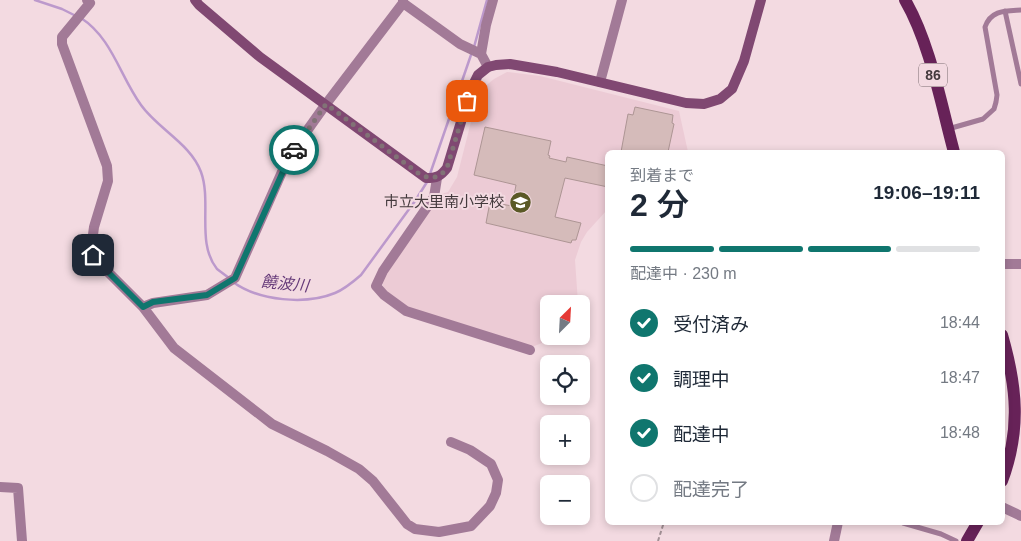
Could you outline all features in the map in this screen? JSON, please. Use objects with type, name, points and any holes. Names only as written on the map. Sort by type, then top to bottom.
[{"type":"main road","name":"86","points":[[905,0],[914,17],[926,52],[953,150]]},
{"type":"main road","points":[[1005,345],[1012,369],[1019,409],[1016,446],[1005,474]]},
{"type":"main road","points":[[966,541],[976,525]]},
{"type":"street","points":[[87,0],[90,3],[62,37],[62,44],[107,166],[108,181],[94,227],[91,250],[100,264],[143,307],[174,348],[272,424],[359,469],[373,481],[407,524],[415,529],[440,532],[471,526],[490,506],[496,493],[498,480],[491,464],[470,450],[451,442]]},
{"type":"street","points":[[195,0],[198,5],[234,37],[426,178],[437,178],[447,168],[471,89],[478,75],[488,67],[510,64],[557,72],[686,103],[704,104],[720,99],[732,89],[744,60],[761,0]]},
{"type":"street","points":[[478,52],[493,0]]},
{"type":"street","points":[[600,82],[622,0]]},
{"type":"street","points":[[143,307],[153,302],[207,295],[235,278],[290,156],[326,104],[403,2],[460,44],[478,52],[488,67]]},
{"type":"street","points":[[437,178],[434,197],[376,286],[384,295],[406,311],[530,350]]},
{"type":"street","points":[[1005,264],[1021,264]]},
{"type":"street","points":[[0,488],[18,488],[22,541]]},
{"type":"street","points":[[1005,508],[1021,516]]},
{"type":"street","points":[[834,541],[837,525]]},
{"type":"lane","points":[[948,129],[983,119],[994,109],[997,96],[985,27],[987,20],[998,11],[1021,10]]},
{"type":"lane","points":[[1005,11],[1021,84]]},
{"type":"lane","points":[[911,525],[941,534],[956,541]]},
{"type":"path","points":[[658,541],[663,525]]},
{"type":"shaded area","name":"市立大里南小学校","points":[[507,72],[540,76],[679,111],[688,150],[605,150],[605,212],[587,232],[581,242],[575,260],[577,295],[540,295],[540,344],[532,347],[407,308],[385,291],[382,283],[383,278],[437,195],[448,192],[457,177],[473,114],[483,88]]},
{"type":"building","points":[[635,107],[673,115],[672,123],[674,124],[668,150],[621,150],[628,114],[633,115]]},
{"type":"building","points":[[485,127],[551,141],[549,158],[566,162],[567,157],[605,165],[605,186],[565,178],[555,217],[581,223],[576,240],[572,240],[571,243],[486,223],[490,202],[512,206],[516,185],[474,175]]},
{"type":"waterway","name":"饒波川","points":[[35,0],[76,16]]},
{"type":"waterway","name":"饒波川","points":[[474,47],[487,0]]},
{"type":"waterway","name":"饒波川","points":[[81,18],[92,26],[108,47],[134,94],[148,114],[182,145],[196,162],[204,184],[207,247],[217,269],[229,278]]},
{"type":"waterway","name":"饒波川","points":[[430,174],[472,52]]},
{"type":"waterway","name":"饒波川","points":[[233,282],[256,293],[283,299],[310,299],[323,297],[339,291],[361,275],[427,182]]},
{"type":"way so far","points":[[294,150],[326,104],[418,173],[426,178],[437,178],[447,168],[467,101]]},
{"type":"place","name":"市立大里南小学校","points":[[520,202]]},
{"type":"route","points":[[93,255],[143,307],[153,302],[207,295],[235,278],[294,150]]}]
